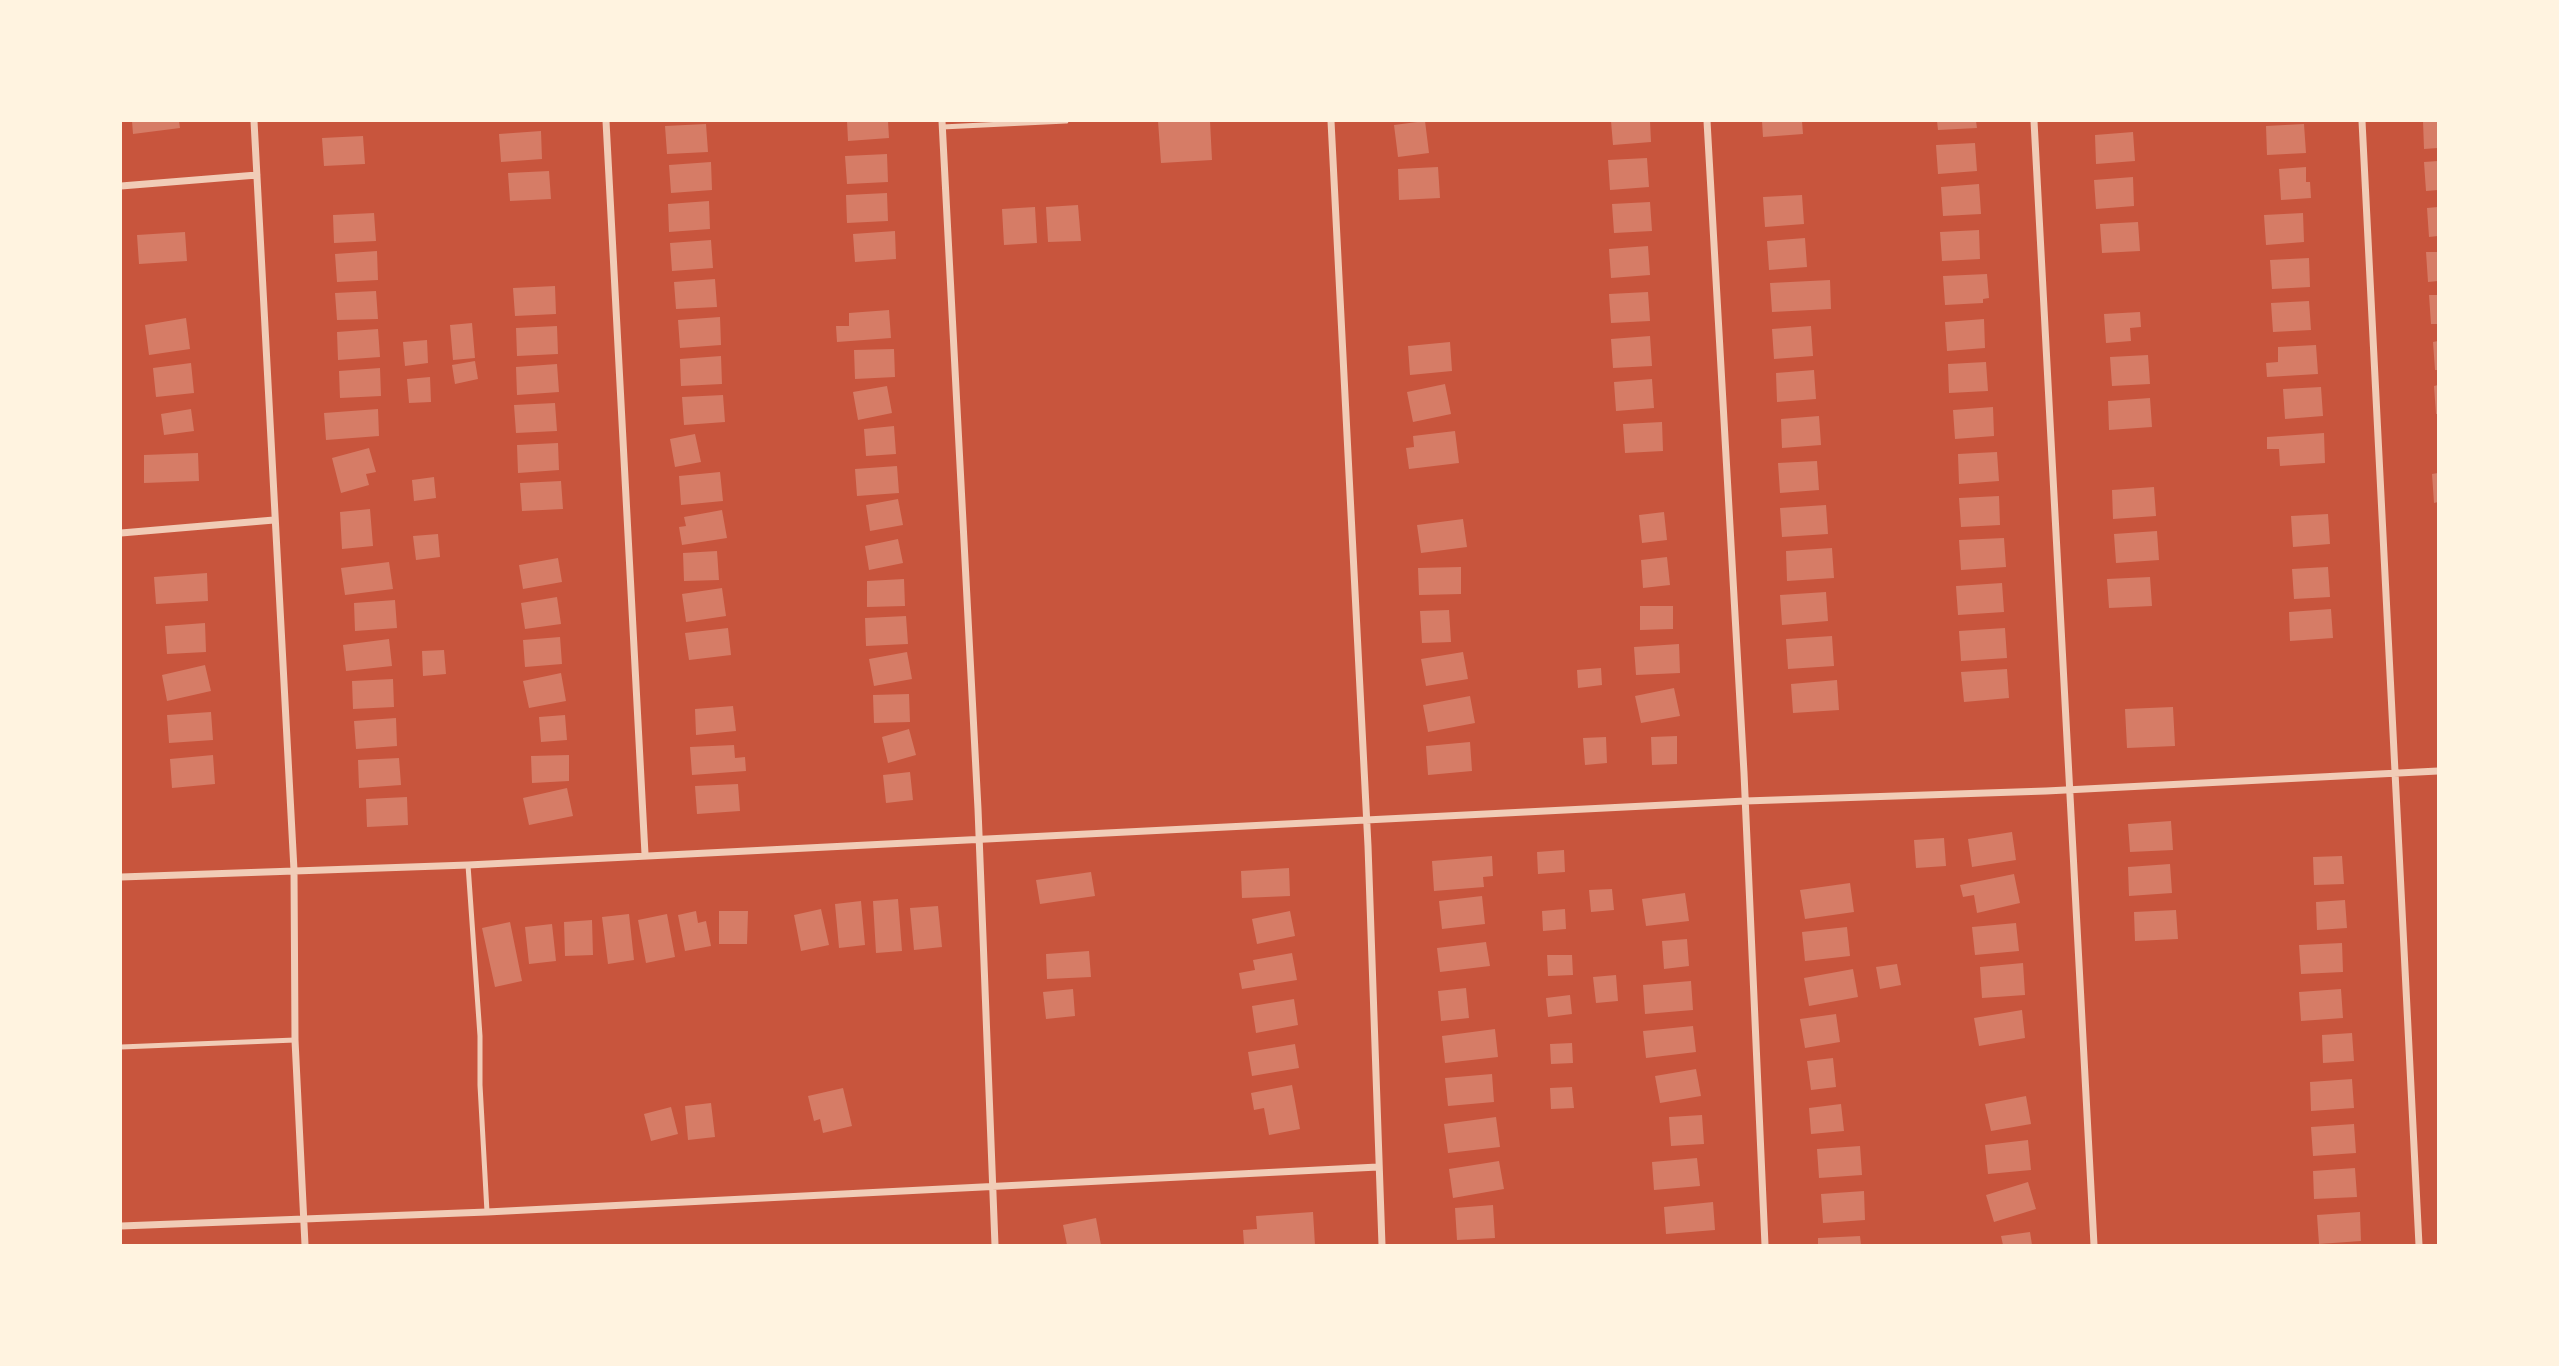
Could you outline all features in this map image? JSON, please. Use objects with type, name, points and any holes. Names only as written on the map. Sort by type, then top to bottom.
[{"type":"street","points":[[254,121],[294,870],[295,1040],[305,1245]]},
{"type":"street","points":[[606,121],[645,854]]},
{"type":"street","points":[[1331,121],[1367,820],[1382,1245]]},
{"type":"street","points":[[1707,121],[1745,801],[1765,1245]]},
{"type":"street","points":[[2035,121],[2068,790],[2094,1245]]},
{"type":"street","points":[[2362,121],[2419,1245]]},
{"type":"street","points":[[942,124],[979,839],[995,1245]]},
{"type":"street","points":[[121,186],[257,175]]},
{"type":"street","points":[[121,534],[274,520]]},
{"type":"street","points":[[121,877],[468,865],[645,854],[1745,801],[2068,790],[2438,771]]},
{"type":"street","points":[[121,1226],[487,1212],[1378,1167]]},
{"type":"lane","points":[[942,124],[1066,121]]},
{"type":"lane","points":[[468,865],[480,1036],[487,1212]]},
{"type":"lane","points":[[121,1047],[295,1040]]},
{"type":"building","points":[[132,121],[179,121],[180,128],[133,134]]},
{"type":"building","points":[[847,121],[888,121],[889,138],[848,141]]},
{"type":"building","points":[[1158,121],[1210,121],[1212,160],[1161,163]]},
{"type":"building","points":[[1425,121],[1429,153],[1398,157],[1394,125]]},
{"type":"building","points":[[1611,121],[1650,121],[1651,142],[1613,145]]},
{"type":"building","points":[[1762,121],[1802,121],[1803,134],[1763,137]]},
{"type":"building","points":[[1937,121],[1976,121],[1977,128],[1938,130]]},
{"type":"building","points":[[2423,121],[2438,121],[2438,148],[2424,149]]},
{"type":"building","points":[[706,124],[708,152],[667,154],[665,126]]},
{"type":"building","points":[[2304,124],[2306,153],[2267,155],[2266,126]]},
{"type":"building","points":[[541,131],[542,159],[501,162],[499,134]]},
{"type":"building","points":[[2133,132],[2135,161],[2096,164],[2095,135]]},
{"type":"building","points":[[363,136],[365,164],[324,166],[322,138]]},
{"type":"building","points":[[1975,143],[1977,171],[1938,174],[1936,145]]},
{"type":"building","points":[[887,154],[888,182],[847,184],[845,156]]},
{"type":"building","points":[[1647,158],[1649,187],[1610,190],[1608,160]]},
{"type":"building","points":[[2438,161],[2438,190],[2426,191],[2424,162]]},
{"type":"building","points":[[711,162],[712,190],[671,193],[669,165]]},
{"type":"building","points":[[1438,167],[1440,198],[1399,200],[1398,169]]},
{"type":"building","points":[[2306,167],[2306,182],[2310,182],[2311,198],[2281,200],[2279,169]]},
{"type":"building","points":[[549,171],[551,199],[510,201],[508,173]]},
{"type":"building","points":[[2133,177],[2134,206],[2096,209],[2094,180]]},
{"type":"building","points":[[1979,184],[1981,214],[1943,216],[1941,187]]},
{"type":"building","points":[[887,193],[888,221],[847,223],[846,195]]},
{"type":"building","points":[[1802,195],[1804,224],[1765,227],[1763,197]]},
{"type":"building","points":[[709,201],[710,229],[669,232],[668,204]]},
{"type":"building","points":[[1650,202],[1652,231],[1614,233],[1612,204]]},
{"type":"building","points":[[1078,205],[1081,241],[1048,242],[1046,207]]},
{"type":"building","points":[[1035,207],[1037,243],[1004,245],[1002,209]]},
{"type":"building","points":[[2438,207],[2438,236],[2429,237],[2427,208]]},
{"type":"building","points":[[374,213],[376,241],[334,243],[333,215]]},
{"type":"building","points":[[2303,213],[2304,242],[2266,245],[2264,215]]},
{"type":"building","points":[[2138,222],[2140,251],[2102,253],[2100,224]]},
{"type":"building","points":[[1979,230],[1980,259],[1942,261],[1940,232]]},
{"type":"building","points":[[895,231],[896,259],[855,262],[853,234]]},
{"type":"building","points":[[185,232],[187,261],[139,264],[137,235]]},
{"type":"building","points":[[1805,238],[1807,267],[1769,270],[1767,241]]},
{"type":"building","points":[[711,240],[713,268],[672,271],[670,243]]},
{"type":"building","points":[[1648,246],[1650,275],[1611,278],[1609,249]]},
{"type":"building","points":[[377,251],[378,280],[337,282],[335,254]]},
{"type":"building","points":[[2426,252],[2438,252],[2438,281],[2428,282]]},
{"type":"building","points":[[2309,258],[2310,287],[2272,289],[2270,260]]},
{"type":"building","points":[[1987,274],[1989,298],[1983,299],[1983,303],[1945,305],[1943,276]]},
{"type":"building","points":[[715,279],[717,307],[676,309],[674,282]]},
{"type":"building","points":[[1830,280],[1831,309],[1772,312],[1770,283]]},
{"type":"building","points":[[555,286],[556,314],[515,316],[513,288]]},
{"type":"building","points":[[376,291],[378,319],[337,320],[335,293]]},
{"type":"building","points":[[1648,292],[1650,321],[1611,323],[1609,294]]},
{"type":"building","points":[[2429,295],[2438,295],[2438,324],[2431,324]]},
{"type":"building","points":[[2309,301],[2311,330],[2273,332],[2271,303]]},
{"type":"building","points":[[889,310],[891,338],[837,342],[836,326],[849,326],[849,313]]},
{"type":"building","points":[[2140,312],[2141,327],[2130,328],[2131,341],[2106,343],[2104,314]]},
{"type":"building","points":[[720,317],[721,345],[680,348],[678,320]]},
{"type":"building","points":[[186,318],[190,349],[149,355],[145,325]]},
{"type":"building","points":[[1984,319],[1985,348],[1947,351],[1945,322]]},
{"type":"building","points":[[472,323],[475,358],[453,360],[450,325]]},
{"type":"building","points":[[557,326],[558,354],[517,356],[516,328]]},
{"type":"building","points":[[1811,326],[1813,356],[1774,359],[1772,329]]},
{"type":"building","points":[[378,329],[380,357],[338,360],[337,332]]},
{"type":"building","points":[[1650,336],[1652,366],[1613,368],[1611,339]]},
{"type":"building","points":[[427,340],[428,363],[405,366],[403,342]]},
{"type":"building","points":[[2438,341],[2438,370],[2435,370],[2433,342]]},
{"type":"building","points":[[1450,342],[1452,371],[1410,375],[1408,346]]},
{"type":"building","points":[[2316,345],[2318,374],[2267,377],[2266,363],[2278,362],[2278,347]]},
{"type":"building","points":[[894,349],[895,377],[855,379],[854,350]]},
{"type":"building","points":[[2148,355],[2150,384],[2112,386],[2110,357]]},
{"type":"building","points":[[721,356],[722,384],[681,386],[680,359]]},
{"type":"building","points":[[475,361],[478,379],[455,384],[452,365]]},
{"type":"building","points":[[1986,362],[1988,391],[1949,393],[1948,364]]},
{"type":"building","points":[[191,363],[194,393],[156,397],[153,368]]},
{"type":"building","points":[[557,364],[559,392],[517,395],[516,367]]},
{"type":"building","points":[[380,368],[381,396],[340,398],[339,371]]},
{"type":"building","points":[[1814,370],[1816,399],[1777,402],[1776,373]]},
{"type":"building","points":[[430,377],[431,402],[409,403],[407,379]]},
{"type":"building","points":[[1652,379],[1654,408],[1616,411],[1614,382]]},
{"type":"building","points":[[1445,384],[1451,414],[1413,422],[1407,392]]},
{"type":"building","points":[[2438,385],[2438,414],[2436,414],[2434,386]]},
{"type":"building","points":[[887,386],[892,413],[858,420],[853,392]]},
{"type":"building","points":[[2321,387],[2323,416],[2285,419],[2283,389]]},
{"type":"building","points":[[723,395],[725,422],[684,425],[682,397]]},
{"type":"building","points":[[2150,398],[2152,427],[2109,430],[2108,401]]},
{"type":"building","points":[[555,403],[557,431],[516,433],[514,405]]},
{"type":"building","points":[[1993,407],[1994,436],[1955,439],[1953,410]]},
{"type":"building","points":[[191,409],[194,431],[164,435],[161,414]]},
{"type":"building","points":[[378,409],[379,436],[326,440],[324,413]]},
{"type":"building","points":[[1819,416],[1821,445],[1782,448],[1781,419]]},
{"type":"building","points":[[1662,422],[1663,451],[1625,453],[1623,424]]},
{"type":"building","points":[[894,426],[896,454],[866,456],[864,429]]},
{"type":"building","points":[[1455,431],[1459,463],[1409,469],[1406,448],[1414,447],[1413,436]]},
{"type":"building","points":[[2324,433],[2325,463],[2280,466],[2279,449],[2267,449],[2267,437]]},
{"type":"building","points":[[695,434],[701,462],[675,467],[670,439]]},
{"type":"building","points":[[558,443],[559,470],[518,473],[517,445]]},
{"type":"building","points":[[369,448],[376,472],[366,474],[369,485],[341,493],[332,458]]},
{"type":"building","points":[[1997,452],[1999,481],[1959,484],[1958,454]]},
{"type":"building","points":[[198,453],[199,481],[144,483],[144,455]]},
{"type":"building","points":[[1817,461],[1819,490],[1780,493],[1778,463]]},
{"type":"building","points":[[897,466],[899,493],[857,496],[855,469]]},
{"type":"building","points":[[720,472],[723,501],[681,505],[679,476]]},
{"type":"building","points":[[2438,473],[2438,502],[2434,503],[2432,474]]},
{"type":"building","points":[[434,477],[436,498],[414,501],[412,480]]},
{"type":"building","points":[[561,481],[563,509],[522,511],[520,483]]},
{"type":"building","points":[[2154,487],[2156,516],[2113,519],[2112,490]]},
{"type":"building","points":[[1999,496],[2000,525],[1961,527],[1959,498]]},
{"type":"building","points":[[898,499],[903,525],[870,531],[866,505]]},
{"type":"building","points":[[1826,505],[1828,534],[1782,537],[1780,508]]},
{"type":"building","points":[[370,509],[373,546],[342,549],[340,512]]},
{"type":"building","points":[[722,510],[727,538],[682,545],[679,527],[686,526],[684,517]]},
{"type":"building","points":[[1664,512],[1667,540],[1642,543],[1639,515]]},
{"type":"building","points":[[2328,514],[2330,544],[2293,547],[2291,516]]},
{"type":"building","points":[[1463,519],[1467,547],[1421,553],[1417,525]]},
{"type":"building","points":[[2157,531],[2159,560],[2116,563],[2114,534]]},
{"type":"building","points":[[438,534],[440,557],[416,560],[413,536]]},
{"type":"building","points":[[2004,538],[2006,567],[1961,570],[1959,540]]},
{"type":"building","points":[[898,539],[903,563],[869,570],[865,546]]},
{"type":"building","points":[[1832,548],[1834,578],[1787,581],[1786,551]]},
{"type":"building","points":[[717,551],[719,580],[684,581],[683,553]]},
{"type":"building","points":[[1667,557],[1670,585],[1643,588],[1641,560]]},
{"type":"building","points":[[558,558],[562,582],[523,589],[519,565]]},
{"type":"building","points":[[389,562],[393,589],[345,595],[341,568]]},
{"type":"building","points":[[1461,567],[1461,594],[1419,595],[1418,568]]},
{"type":"building","points":[[2328,567],[2330,597],[2294,599],[2292,569]]},
{"type":"building","points":[[207,573],[208,601],[156,604],[154,577]]},
{"type":"building","points":[[2150,577],[2152,606],[2109,608],[2107,579]]},
{"type":"building","points":[[904,579],[905,606],[867,607],[867,581]]},
{"type":"building","points":[[2002,583],[2004,612],[1958,615],[1956,586]]},
{"type":"building","points":[[722,588],[726,616],[686,622],[682,594]]},
{"type":"building","points":[[1826,592],[1828,621],[1782,625],[1780,595]]},
{"type":"building","points":[[557,597],[561,624],[525,629],[521,603]]},
{"type":"building","points":[[395,600],[397,628],[355,631],[354,603]]},
{"type":"building","points":[[1640,606],[1673,606],[1673,629],[1640,630]]},
{"type":"building","points":[[2331,609],[2333,638],[2290,641],[2289,612]]},
{"type":"building","points":[[1449,610],[1451,642],[1422,643],[1420,611]]},
{"type":"building","points":[[906,616],[908,644],[866,646],[865,618]]},
{"type":"building","points":[[205,623],[206,652],[167,654],[165,626]]},
{"type":"building","points":[[728,628],[731,655],[689,660],[685,633]]},
{"type":"building","points":[[2005,628],[2007,658],[1961,661],[1959,631]]},
{"type":"building","points":[[1832,636],[1834,666],[1788,669],[1786,639]]},
{"type":"building","points":[[560,637],[562,664],[525,667],[523,640]]},
{"type":"building","points":[[389,639],[392,666],[346,671],[343,645]]},
{"type":"building","points":[[1679,644],[1680,673],[1636,675],[1634,647]]},
{"type":"building","points":[[444,650],[446,674],[423,676],[422,651]]},
{"type":"building","points":[[907,652],[912,679],[874,686],[869,659]]},
{"type":"building","points":[[1463,652],[1468,679],[1426,686],[1421,659]]},
{"type":"building","points":[[205,665],[211,691],[167,701],[162,675]]},
{"type":"building","points":[[1601,668],[1602,685],[1578,688],[1577,670]]},
{"type":"building","points":[[2007,669],[2009,698],[1964,702],[1961,672]]},
{"type":"building","points":[[561,673],[566,701],[529,708],[523,681]]},
{"type":"building","points":[[393,679],[394,707],[353,709],[352,681]]},
{"type":"building","points":[[1837,680],[1839,710],[1793,713],[1791,684]]},
{"type":"building","points":[[1674,688],[1680,716],[1641,723],[1635,696]]},
{"type":"building","points":[[909,694],[910,722],[874,723],[873,695]]},
{"type":"building","points":[[1470,696],[1475,723],[1428,732],[1423,705]]},
{"type":"building","points":[[733,706],[736,731],[696,735],[695,709]]},
{"type":"building","points":[[2173,707],[2175,746],[2127,748],[2125,709]]},
{"type":"building","points":[[211,712],[213,740],[169,743],[167,715]]},
{"type":"building","points":[[565,715],[567,740],[541,742],[539,717]]},
{"type":"building","points":[[396,718],[397,746],[356,749],[354,721]]},
{"type":"building","points":[[909,729],[916,755],[888,763],[882,737]]},
{"type":"building","points":[[1677,736],[1677,764],[1652,765],[1651,737]]},
{"type":"building","points":[[1606,737],[1607,763],[1585,765],[1583,738]]},
{"type":"building","points":[[1470,742],[1472,771],[1428,775],[1426,746]]},
{"type":"building","points":[[734,745],[735,758],[745,757],[746,771],[692,775],[690,747]]},
{"type":"building","points":[[213,755],[215,784],[172,788],[170,759]]},
{"type":"building","points":[[569,755],[569,781],[532,783],[531,756]]},
{"type":"building","points":[[399,758],[401,785],[359,788],[358,760]]},
{"type":"building","points":[[910,772],[913,800],[886,803],[883,775]]},
{"type":"building","points":[[738,784],[740,811],[697,814],[695,786]]},
{"type":"building","points":[[567,788],[573,816],[529,825],[523,798]]},
{"type":"building","points":[[407,797],[408,825],[367,827],[366,799]]},
{"type":"building","points":[[2171,821],[2173,850],[2130,852],[2128,824]]},
{"type":"building","points":[[2012,832],[2016,860],[1972,867],[1968,839]]},
{"type":"building","points":[[1944,838],[1946,866],[1916,868],[1914,840]]},
{"type":"building","points":[[1564,850],[1565,872],[1538,874],[1537,852]]},
{"type":"building","points":[[1492,856],[1493,876],[1483,877],[1484,887],[1434,891],[1432,861]]},
{"type":"building","points":[[2342,856],[2344,884],[2314,885],[2313,857]]},
{"type":"building","points":[[2170,864],[2172,893],[2129,896],[2128,867]]},
{"type":"building","points":[[1289,868],[1290,896],[1242,898],[1241,871]]},
{"type":"building","points":[[1091,872],[1095,896],[1040,904],[1036,880]]},
{"type":"building","points":[[2014,874],[2020,903],[1977,913],[1974,895],[1963,897],[1960,885]]},
{"type":"building","points":[[1850,883],[1854,912],[1805,919],[1800,890]]},
{"type":"building","points":[[1612,889],[1614,910],[1591,912],[1589,890]]},
{"type":"building","points":[[1685,893],[1689,921],[1646,926],[1642,899]]},
{"type":"building","points":[[1482,896],[1485,924],[1442,929],[1439,901]]},
{"type":"building","points":[[898,899],[902,951],[876,953],[873,901]]},
{"type":"building","points":[[2345,900],[2347,928],[2317,930],[2316,902]]},
{"type":"building","points":[[861,901],[865,945],[839,948],[835,904]]},
{"type":"building","points":[[938,906],[942,947],[914,950],[910,908]]},
{"type":"building","points":[[821,909],[829,945],[801,951],[794,915]]},
{"type":"building","points":[[1565,909],[1566,929],[1543,931],[1542,911]]},
{"type":"building","points":[[2176,910],[2178,939],[2135,941],[2134,912]]},
{"type":"building","points":[[696,911],[698,923],[706,921],[711,946],[685,951],[678,915]]},
{"type":"building","points":[[719,911],[748,911],[747,944],[719,944]]},
{"type":"building","points":[[1290,911],[1295,936],[1257,944],[1252,919]]},
{"type":"building","points":[[629,914],[634,960],[608,964],[602,917]]},
{"type":"building","points":[[667,914],[675,957],[646,963],[638,920]]},
{"type":"building","points":[[592,920],[593,955],[565,956],[564,922]]},
{"type":"building","points":[[510,922],[522,981],[495,987],[482,928]]},
{"type":"building","points":[[2016,923],[2019,951],[1975,955],[1972,927]]},
{"type":"building","points":[[552,924],[556,961],[529,964],[525,927]]},
{"type":"building","points":[[1847,927],[1850,956],[1805,961],[1802,932]]},
{"type":"building","points":[[1687,939],[1689,966],[1664,969],[1662,941]]},
{"type":"building","points":[[1486,942],[1490,966],[1440,972],[1437,948]]},
{"type":"building","points":[[2342,943],[2343,972],[2301,974],[2299,945]]},
{"type":"building","points":[[1089,951],[1091,977],[1047,979],[1046,954]]},
{"type":"building","points":[[1292,953],[1297,980],[1242,989],[1239,973],[1255,970],[1253,960]]},
{"type":"building","points":[[1547,955],[1572,955],[1573,975],[1548,976]]},
{"type":"building","points":[[2023,963],[2025,995],[1982,998],[1980,967]]},
{"type":"building","points":[[1897,964],[1901,985],[1880,989],[1876,967]]},
{"type":"building","points":[[1853,969],[1858,997],[1809,1006],[1804,978]]},
{"type":"building","points":[[1616,975],[1618,1001],[1596,1003],[1593,977]]},
{"type":"building","points":[[1691,981],[1693,1010],[1645,1014],[1643,985]]},
{"type":"building","points":[[1466,988],[1469,1018],[1441,1021],[1438,991]]},
{"type":"building","points":[[1073,989],[1075,1016],[1046,1019],[1043,992]]},
{"type":"building","points":[[2341,989],[2343,1018],[2301,1021],[2299,992]]},
{"type":"building","points":[[1570,995],[1572,1014],[1548,1017],[1546,998]]},
{"type":"building","points":[[1294,999],[1298,1025],[1256,1033],[1252,1006]]},
{"type":"building","points":[[2022,1010],[2025,1038],[1979,1046],[1974,1018]]},
{"type":"building","points":[[1836,1014],[1840,1042],[1805,1048],[1800,1019]]},
{"type":"building","points":[[1693,1026],[1696,1052],[1646,1058],[1643,1031]]},
{"type":"building","points":[[1495,1029],[1498,1057],[1445,1063],[1442,1036]]},
{"type":"building","points":[[2352,1033],[2354,1061],[2323,1063],[2322,1035]]},
{"type":"building","points":[[1572,1043],[1573,1063],[1551,1064],[1550,1044]]},
{"type":"building","points":[[1295,1044],[1299,1068],[1252,1076],[1248,1052]]},
{"type":"building","points":[[1833,1058],[1836,1087],[1811,1090],[1807,1061]]},
{"type":"building","points":[[1696,1069],[1701,1096],[1660,1103],[1655,1076]]},
{"type":"building","points":[[1492,1074],[1494,1102],[1448,1106],[1445,1078]]},
{"type":"building","points":[[2352,1079],[2354,1108],[2311,1111],[2310,1082]]},
{"type":"building","points":[[1292,1085],[1300,1129],[1269,1135],[1264,1108],[1254,1110],[1251,1093]]},
{"type":"building","points":[[1572,1087],[1574,1108],[1551,1109],[1550,1088]]},
{"type":"building","points":[[843,1088],[852,1126],[823,1133],[820,1119],[814,1121],[808,1096]]},
{"type":"building","points":[[2026,1096],[2031,1124],[1991,1131],[1985,1104]]},
{"type":"building","points":[[711,1103],[715,1137],[688,1140],[685,1106]]},
{"type":"building","points":[[1841,1104],[1844,1131],[1811,1134],[1809,1108]]},
{"type":"building","points":[[671,1107],[678,1134],[651,1141],[644,1114]]},
{"type":"building","points":[[1702,1115],[1704,1144],[1671,1146],[1669,1117]]},
{"type":"building","points":[[1496,1117],[1500,1147],[1448,1153],[1444,1124]]},
{"type":"building","points":[[2354,1124],[2356,1153],[2313,1156],[2311,1127]]},
{"type":"building","points":[[2028,1140],[2031,1170],[1988,1174],[1985,1145]]},
{"type":"building","points":[[1860,1146],[1862,1175],[1819,1178],[1817,1149]]},
{"type":"building","points":[[1697,1158],[1700,1186],[1654,1190],[1652,1162]]},
{"type":"building","points":[[1499,1161],[1504,1189],[1453,1198],[1449,1169]]},
{"type":"building","points":[[2355,1168],[2357,1197],[2314,1199],[2313,1171]]},
{"type":"building","points":[[2028,1182],[2036,1209],[1994,1222],[1986,1195]]},
{"type":"building","points":[[1864,1191],[1865,1220],[1823,1223],[1821,1194]]},
{"type":"building","points":[[1713,1202],[1715,1230],[1666,1234],[1664,1207]]},
{"type":"building","points":[[1493,1205],[1495,1238],[1457,1240],[1455,1208]]},
{"type":"building","points":[[1313,1212],[1315,1245],[1244,1245],[1243,1230],[1257,1229],[1256,1216]]},
{"type":"building","points":[[2360,1212],[2361,1241],[2319,1244],[2317,1215]]},
{"type":"building","points":[[1096,1218],[1101,1245],[1067,1245],[1063,1225]]},
{"type":"building","points":[[2030,1232],[2032,1245],[2003,1245],[2001,1236]]},
{"type":"building","points":[[1860,1236],[1861,1245],[1818,1245],[1818,1238]]}]
